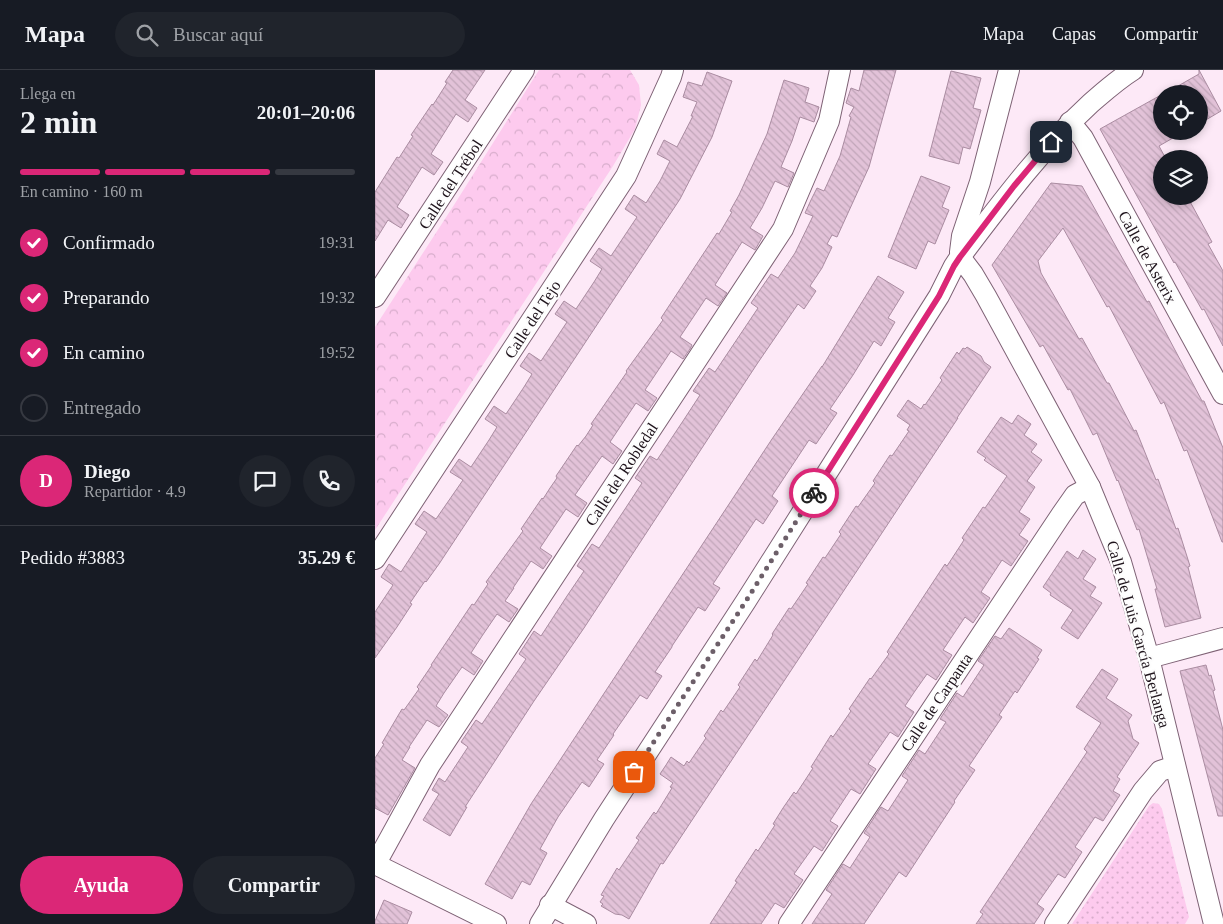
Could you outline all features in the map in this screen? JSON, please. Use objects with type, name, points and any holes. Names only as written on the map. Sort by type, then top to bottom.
[{"type":"street","name":"Calle del Trébol","points":[[375,297],[524,70]]},
{"type":"street","name":"Calle del Robledal","points":[[375,864],[430,765],[783,229],[829,122],[840,70]]},
{"type":"street","points":[[960,257],[962,236],[980,182],[1009,70]]},
{"type":"street","points":[[540,924],[603,819],[746,601],[939,296],[960,257],[1003,199],[1051,142],[1070,122],[1118,79],[1133,70]]},
{"type":"street","name":"Calle del Tejo","points":[[375,560],[626,176],[667,72]]},
{"type":"street","name":"Calle de Asterix","points":[[1070,122],[1083,138],[1223,394]]},
{"type":"street","points":[[980,182],[986,191],[994,197],[1003,199]]},
{"type":"street","name":"Calle de Luis García Berlanga","points":[[960,257],[986,296],[1090,487],[1121,562],[1149,658],[1214,924]]},
{"type":"street","name":"Calle de Carpanta","points":[[789,924],[1065,508],[1075,495],[1090,487]]},
{"type":"street","points":[[1149,658],[1223,638]]},
{"type":"street","points":[[1055,924],[1143,791],[1160,771],[1175,766]]},
{"type":"street","points":[[375,864],[496,924]]},
{"type":"street","points":[[550,905],[586,924]]},
{"type":"green space","points":[[539,70],[630,70],[639,85],[641,105],[635,129],[613,166],[375,530],[375,327]]},
{"type":"green space","points":[[1153,803],[1159,804],[1162,809],[1189,917],[1185,924],[1072,924],[1149,806]]},
{"type":"building","points":[[453,70],[485,70],[465,100],[477,108],[468,122],[456,114],[431,154],[443,162],[434,175],[422,167],[397,207],[409,215],[401,228],[388,220],[375,241],[375,192],[413,136],[411,135],[433,105]]},
{"type":"building","points":[[864,70],[896,70],[869,167],[837,237],[832,235],[827,244],[832,247],[822,268],[810,286],[816,291],[804,309],[798,304],[757,364],[465,807],[467,807],[450,836],[423,820],[439,794],[432,790],[439,778],[445,782],[468,747],[461,742],[476,720],[482,724],[526,659],[519,654],[534,631],[541,636],[584,571],[577,566],[592,544],[599,548],[642,483],[635,478],[650,456],[657,460],[700,395],[693,391],[709,368],[715,372],[758,308],[751,303],[771,274],[778,278],[795,253],[813,216],[805,213],[811,200],[817,188],[824,191],[840,156],[851,117],[849,116],[854,107],[846,103],[851,88],[859,91]]},
{"type":"building","points":[[1199,70],[1207,85],[1180,85],[1199,74]]},
{"type":"building","points":[[951,71],[981,78],[973,108],[981,110],[970,149],[963,147],[959,164],[929,156]]},
{"type":"building","points":[[707,72],[732,81],[712,137],[680,199],[375,658],[375,612],[393,585],[381,577],[389,564],[401,572],[427,532],[415,524],[424,511],[436,519],[463,480],[450,472],[459,459],[471,467],[497,427],[485,419],[494,406],[506,414],[532,374],[520,366],[529,353],[541,361],[567,322],[555,314],[564,301],[576,309],[602,269],[590,261],[599,248],[611,256],[637,217],[625,209],[634,195],[646,203],[660,181],[670,161],[657,154],[664,140],[677,147],[693,116],[691,116],[697,102],[683,97],[688,82],[702,86]]},
{"type":"building","points":[[784,80],[809,88],[805,102],[819,107],[814,122],[800,117],[781,167],[794,173],[788,187],[775,181],[750,228],[763,236],[755,250],[742,242],[715,285],[727,293],[718,306],[706,298],[680,337],[692,345],[690,349],[683,359],[671,351],[645,390],[657,398],[648,411],[636,403],[610,442],[622,451],[613,464],[602,456],[575,495],[587,503],[578,517],[566,509],[540,548],[552,556],[543,569],[531,561],[505,601],[518,609],[509,622],[497,614],[471,653],[483,661],[474,675],[462,667],[444,693],[436,706],[448,715],[439,727],[427,720],[409,747],[402,760],[415,768],[388,815],[375,808],[375,758],[384,744],[382,743],[402,709],[404,710],[419,689],[417,687],[431,665],[472,604],[474,605],[488,584],[486,582],[523,531],[521,529],[557,478],[556,476],[577,445],[586,436],[593,425],[591,424],[663,320],[661,318],[717,233],[719,234],[732,212],[730,211],[767,134]]},
{"type":"building","points":[[1208,87],[1221,111],[1208,119]]},
{"type":"building","points":[[1153,99],[1153,140],[1169,140],[1159,146],[1161,150],[1153,150],[1153,205],[1192,205],[1212,242],[1208,244],[1223,271],[1223,346],[1204,309],[1202,310],[1174,263],[1100,129]]},
{"type":"building","points":[[921,176],[950,187],[942,207],[949,210],[935,244],[928,241],[916,269],[888,257]]},
{"type":"building","points":[[1051,183],[1082,186],[1147,302],[1149,301],[1202,401],[1204,401],[1223,448],[1222,542],[1187,450],[1184,451],[1164,402],[1161,404],[1109,306],[1107,307],[1063,228],[1038,261],[1041,273],[1079,339],[1082,338],[1107,383],[1109,383],[1134,431],[1136,430],[1156,480],[1158,479],[1176,529],[1178,528],[1190,566],[1188,567],[1201,618],[1165,627],[1155,589],[1157,589],[1139,529],[1137,530],[1097,433],[1093,435],[1070,389],[1068,390],[1043,345],[1040,347],[992,265]]},
{"type":"building","points":[[878,276],[904,292],[888,318],[895,322],[881,346],[874,341],[830,409],[837,413],[816,444],[809,440],[772,496],[778,501],[763,524],[756,519],[713,584],[720,588],[705,611],[698,607],[655,672],[662,676],[647,699],[640,695],[613,734],[597,760],[604,764],[589,787],[582,782],[558,817],[540,849],[547,853],[530,885],[522,881],[512,899],[485,884],[531,804],[772,439],[822,367]]},
{"type":"building","points":[[967,347],[981,356],[984,362],[991,367],[958,418],[663,864],[661,863],[629,919],[601,906],[603,904],[600,902],[604,896],[601,895],[617,868],[619,870],[639,840],[636,838],[654,812],[656,814],[672,788],[670,787],[673,783],[660,774],[671,757],[684,766],[687,761],[689,763],[706,738],[704,736],[721,710],[723,712],[740,687],[738,685],[755,659],[757,661],[789,608],[791,609],[823,557],[825,558],[841,534],[839,532],[856,506],[858,507],[875,483],[873,481],[890,455],[892,456],[909,431],[907,430],[910,425],[897,416],[908,400],[921,409],[942,380],[940,378],[957,352],[959,354],[963,348]]},
{"type":"building","points":[[1018,415],[1031,424],[1024,435],[1037,444],[1031,452],[1042,460],[1027,481],[1035,487],[1019,512],[1030,519],[1019,535],[1028,541],[1011,566],[1002,560],[981,592],[990,598],[973,623],[965,617],[943,650],[952,655],[936,680],[927,674],[905,706],[914,712],[898,737],[890,732],[868,764],[876,769],[860,794],[851,789],[830,821],[838,826],[822,851],[814,846],[794,874],[803,880],[784,908],[775,903],[761,924],[710,924],[756,849],[758,851],[775,825],[773,824],[783,808],[794,792],[796,794],[813,768],[811,767],[831,735],[833,737],[851,711],[849,709],[889,654],[887,652],[945,564],[947,566],[964,540],[962,538],[1007,476],[984,460],[986,458],[977,452],[1001,417],[1012,424]]},
{"type":"building","points":[[1083,550],[1096,559],[1083,579],[1096,587],[1090,596],[1102,603],[1078,639],[1061,628],[1073,610],[1050,595],[1051,593],[1043,587],[1067,551],[1078,559]]},
{"type":"building","points":[[1009,628],[1042,650],[1037,658],[1039,659],[1017,693],[1015,691],[999,715],[1002,717],[969,766],[975,770],[906,877],[899,872],[864,924],[812,924],[832,894],[826,890],[843,864],[850,868],[870,837],[864,833],[881,807],[888,811],[908,780],[902,776],[919,750],[925,754],[946,722],[940,719],[957,693],[963,697],[984,665],[978,661],[995,636],[1001,639]]},
{"type":"building","points":[[1206,665],[1215,690],[1213,691],[1223,730],[1223,816],[1218,816],[1180,671]]},
{"type":"building","points":[[1102,669],[1118,679],[1106,698],[1132,715],[1128,721],[1133,739],[1139,743],[1117,777],[1120,779],[1113,791],[1120,795],[1103,821],[1095,817],[1075,847],[1082,852],[1065,878],[1058,874],[1037,904],[1044,909],[1034,924],[976,924],[983,914],[980,912],[1087,752],[1084,749],[1101,723],[1076,707]]},
{"type":"building","points":[[384,900],[412,912],[407,924],[375,924]]},
{"type":"way so far","points":[[634,772],[814,493]]},
{"type":"route","points":[[814,493],[939,296],[960,257],[1014,186],[1051,142]]}]
